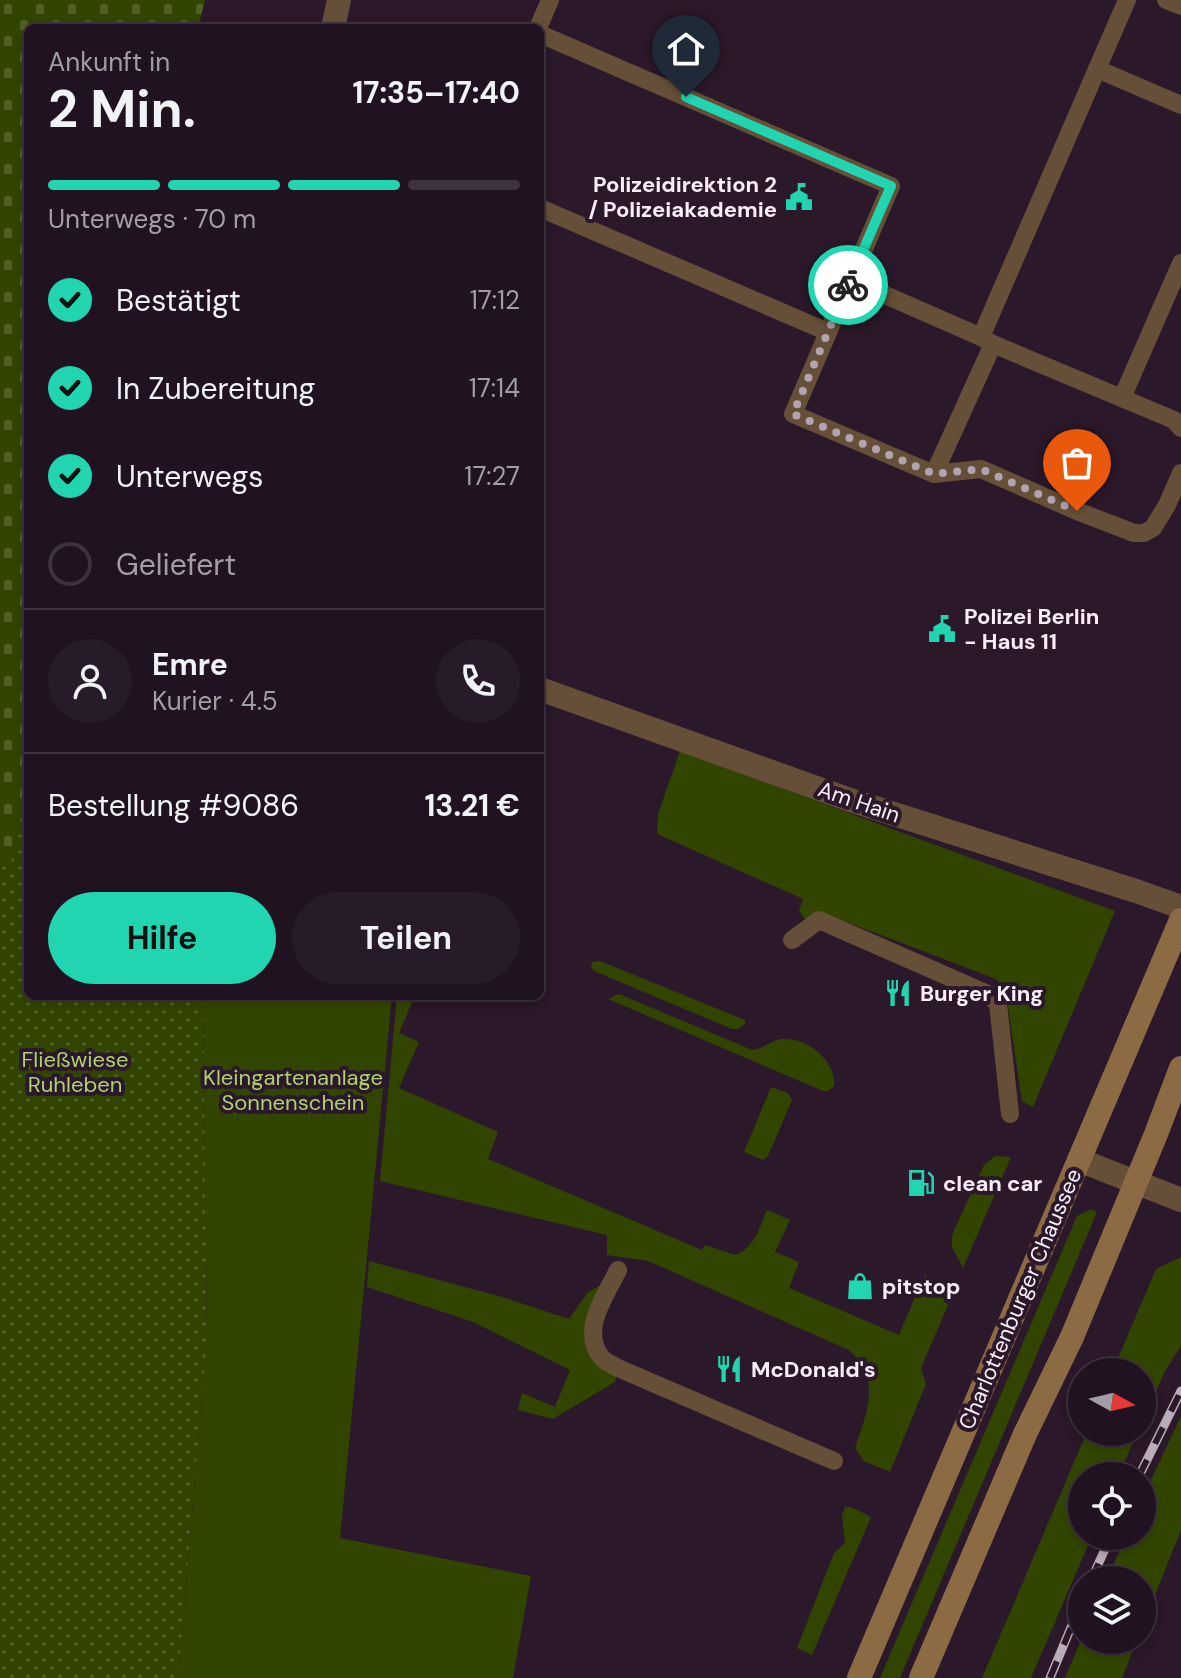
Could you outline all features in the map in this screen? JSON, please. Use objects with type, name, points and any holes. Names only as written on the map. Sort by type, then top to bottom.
[{"type":"main road","name":"Charlottenburger Chaussee","points":[[859,1678],[1181,920]]},
{"type":"main road","points":[[921,1678],[1025,1434],[1072,1337],[1181,1068]]},
{"type":"street","points":[[334,24],[339,0]]},
{"type":"street","name":"Am Hain","points":[[544,690],[850,800],[1181,907]]},
{"type":"street","points":[[1079,1160],[1181,1200]]},
{"type":"lane","points":[[540,24],[550,0]]},
{"type":"lane","points":[[934,474],[1127,0]]},
{"type":"lane","points":[[1166,0],[1181,6]]},
{"type":"lane","points":[[544,36],[891,186],[793,414],[934,474],[981,469],[1134,533],[1144,533],[1153,528],[1181,473]]},
{"type":"lane","points":[[1097,69],[1181,105]]},
{"type":"lane","points":[[544,210],[828,332]]},
{"type":"lane","points":[[1122,398],[1181,263]]},
{"type":"lane","points":[[851,280],[1122,398],[1179,417]]},
{"type":"lane","points":[[792,940],[819,920],[990,995],[998,1004],[1010,1114]]},
{"type":"lane","points":[[618,1270],[593,1325],[593,1342],[602,1359],[834,1461]]},
{"type":"green space","points":[[0,0],[205,0],[199,24],[24,24],[24,804],[10,867],[0,867]]},
{"type":"green space","points":[[680,751],[1115,911],[1033,1107],[1022,1101],[1005,988],[996,979],[823,913],[807,922],[799,911],[803,899],[657,834],[658,814]]},
{"type":"green space","name":"Fließwiese Ruhleben","points":[[24,803],[24,1000],[203,1000],[207,1338],[178,1678],[0,1678],[0,867],[10,866]]},
{"type":"green space","points":[[600,961],[745,1020],[745,1024],[732,1029],[594,971],[592,962]]},
{"type":"green space","points":[[619,994],[752,1050],[782,1039],[801,1042],[818,1052],[831,1068],[834,1086],[823,1091],[608,999]]},
{"type":"green space","name":"Kleingartenanlage Sonnenschein","points":[[203,1000],[392,1000],[340,1538],[531,1576],[513,1678],[178,1678],[207,1338]]},
{"type":"green space","points":[[397,1000],[413,1000],[399,1033],[419,1042],[399,1088],[498,1132],[488,1159],[702,1250],[705,1245],[735,1255],[742,1252],[756,1237],[767,1210],[790,1220],[775,1252],[799,1262],[789,1288],[899,1335],[925,1274],[948,1305],[921,1368],[926,1384],[890,1472],[864,1461],[855,1448],[867,1409],[869,1384],[866,1372],[849,1350],[648,1261],[607,1255],[607,1235],[380,1181]]},
{"type":"green space","points":[[771,1087],[788,1093],[792,1100],[768,1156],[763,1160],[744,1152]]},
{"type":"green space","points":[[995,1156],[1011,1157],[963,1268],[952,1247],[952,1235],[984,1165]]},
{"type":"green space","points":[[1091,1209],[1097,1212],[900,1678],[880,1678],[1077,1216]]},
{"type":"green space","points":[[1181,1257],[1181,1346],[1156,1391],[1156,1358],[1118,1358],[1156,1269]]},
{"type":"green space","points":[[369,1261],[502,1297],[569,1319],[588,1292],[610,1280],[591,1317],[617,1373],[615,1382],[553,1419],[518,1410],[522,1393],[555,1407],[570,1370],[473,1322],[367,1287]]},
{"type":"green space","points":[[1181,1416],[1181,1530],[1156,1593],[1156,1566],[1113,1566],[1120,1550],[1156,1550],[1156,1469]]},
{"type":"green space","points":[[1081,1446],[1132,1446],[1124,1462],[1074,1462]]},
{"type":"green space","points":[[1068,1477],[1068,1550],[1086,1550],[1079,1566],[1068,1566],[1068,1592],[1031,1678],[982,1678]]},
{"type":"green space","points":[[845,1507],[871,1517],[812,1655],[797,1648],[834,1553],[845,1543],[842,1515]]},
{"type":"green space","points":[[1075,1654],[1131,1654],[1122,1678],[1065,1678]]},
{"type":"railway","points":[[1146,1462],[1181,1391]]},
{"type":"railway","points":[[1097,1566],[1105,1550]]},
{"type":"railway","points":[[1050,1678],[1068,1635]]},
{"type":"way so far","points":[[848,285],[793,414],[934,474],[981,469],[1077,511]]},
{"type":"place","name":"Polizeidirektion 2 / Polizeiakademie","points":[[799,197]]},
{"type":"place","name":"Polizei Berlin - Haus 11","points":[[942,629]]},
{"type":"place","name":"Burger King","points":[[898,993]]},
{"type":"place","name":"clean car","points":[[921,1183]]},
{"type":"place","name":"pitstop","points":[[860,1286]]},
{"type":"place","name":"McDonald's","points":[[729,1369]]},
{"type":"route","points":[[686,97],[891,186],[848,285]]}]
